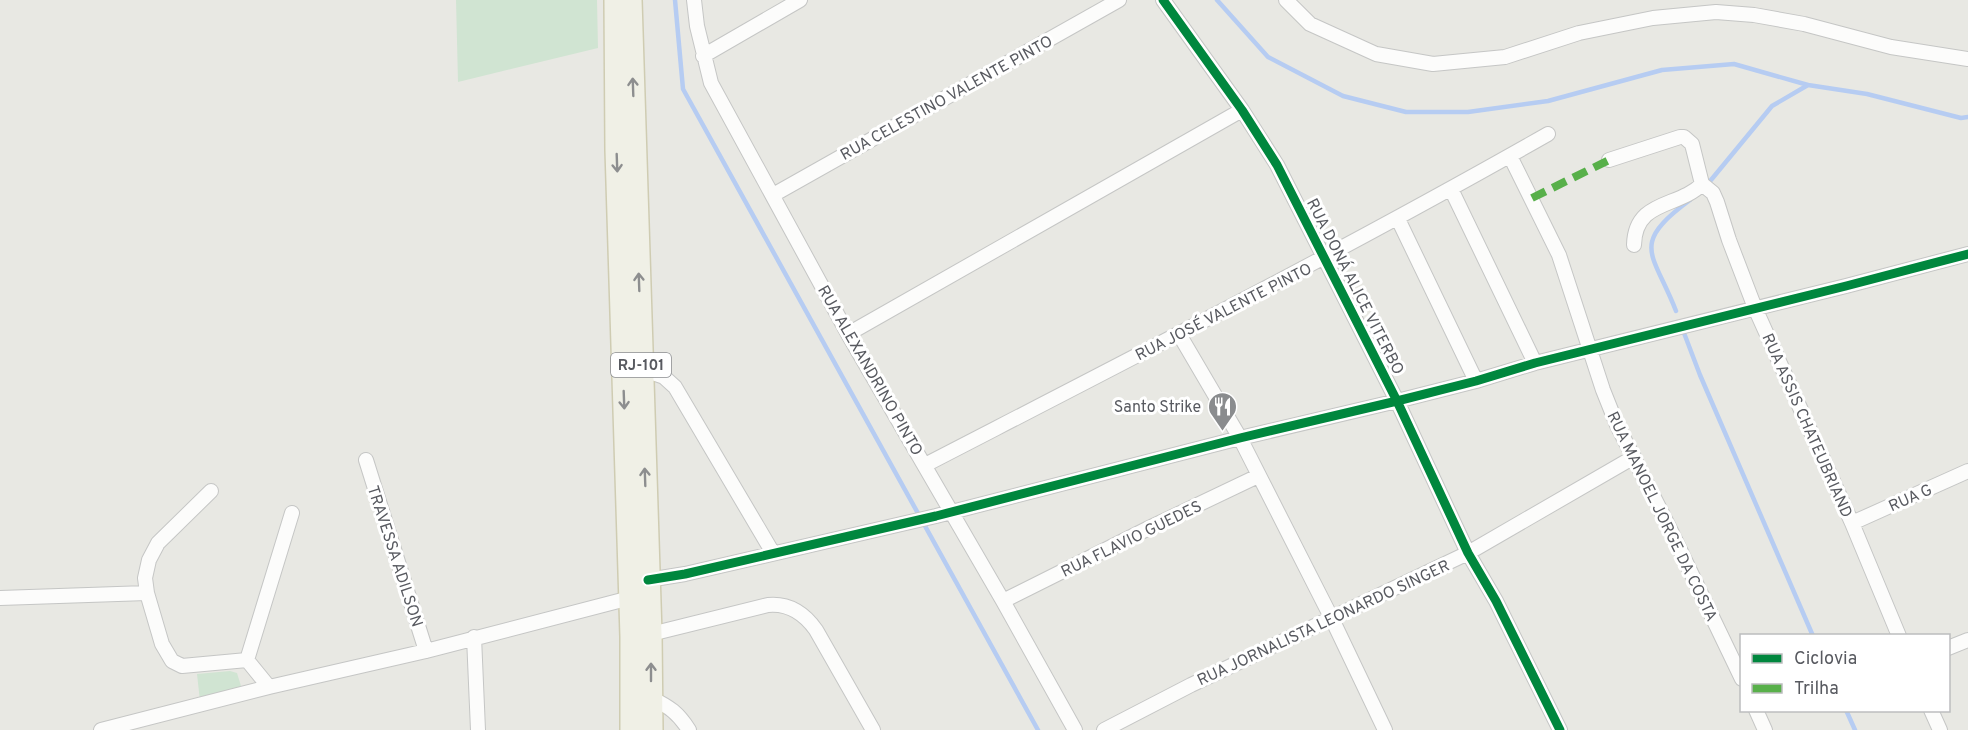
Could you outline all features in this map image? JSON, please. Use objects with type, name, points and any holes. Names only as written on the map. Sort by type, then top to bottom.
[{"type":"main road","name":"RJ-101","points":[[615,0],[616,150],[630,598],[631,730]]},
{"type":"main road","name":"RJ-101","points":[[631,0],[652,730]]},
{"type":"street","name":"RUA ALEXANDRINO PINTO","points":[[693,0],[703,56],[711,83],[848,334],[1004,601],[1075,730]]},
{"type":"street","points":[[703,56],[800,0]]},
{"type":"street","name":"RUA CELESTINO VALENTE PINTO","points":[[773,195],[1119,0]]},
{"type":"street","name":"RUA DONÁ ALICE VITERBO","points":[[1163,0],[1242,110],[1277,165],[1397,401],[1468,553],[1496,601],[1560,730]]},
{"type":"street","points":[[1286,0],[1310,24],[1376,54],[1433,64],[1505,57],[1579,33],[1705,6],[1804,24],[1891,47],[1968,59]]},
{"type":"street","points":[[848,334],[1242,110]]},
{"type":"street","name":"RUA JOSÉ VALENTE PINTO","points":[[926,465],[1325,258],[1548,134]]},
{"type":"street","name":"RUA ASSIS CHATEUBRIAND","points":[[1609,160],[1684,137],[1692,144],[1702,183],[1713,193],[1717,202],[1755,308],[1852,523],[1898,634]]},
{"type":"street","name":"RUA MANOEL JORGE DA COSTA","points":[[1510,156],[1559,255],[1613,416],[1740,675]]},
{"type":"street","points":[[1634,245],[1634,232],[1650,212],[1666,202],[1693,191],[1702,183]]},
{"type":"street","points":[[1451,189],[1535,363]]},
{"type":"street","points":[[1398,219],[1476,381]]},
{"type":"street","points":[[648,580],[936,516],[1240,438],[1476,381],[1535,363],[1968,254]]},
{"type":"street","points":[[1179,334],[1240,438],[1332,619],[1385,730]]},
{"type":"street","points":[[641,369],[664,377],[675,387],[773,554]]},
{"type":"street","name":"RUA JORNALISTA LEONARDO SINGER","points":[[1104,730],[1191,685],[1468,553],[1634,457]]},
{"type":"street","name":"TRAVESSA ADILSON","points":[[366,460],[426,651]]},
{"type":"street","name":"RUA G","points":[[1852,523],[1968,471]]},
{"type":"street","name":"RUA FLAVIO GUEDES","points":[[1004,601],[1258,476]]},
{"type":"street","points":[[211,491],[158,543],[149,560],[145,578],[147,593],[162,644],[172,661],[182,666],[247,660]]},
{"type":"street","points":[[247,660],[292,513]]},
{"type":"street","points":[[0,598],[147,593]]},
{"type":"street","points":[[101,730],[269,687],[426,651],[630,598]]},
{"type":"street","points":[[651,634],[768,605],[783,604],[790,607],[805,617],[816,630],[873,730]]},
{"type":"street","points":[[474,637],[478,730]]},
{"type":"street","points":[[1950,647],[1968,640]]},
{"type":"street","points":[[247,660],[269,687]]},
{"type":"street","points":[[651,698],[669,706],[689,730]]},
{"type":"street","points":[[1756,712],[1765,730]]},
{"type":"street","points":[[1931,712],[1940,730]]},
{"type":"green space","points":[[456,0],[597,0],[598,48],[458,82]]},
{"type":"green space","points":[[230,671],[237,673],[241,686],[237,691],[200,701],[197,674]]},
{"type":"waterway","points":[[675,0],[683,89],[1038,730]]},
{"type":"waterway","points":[[1217,0],[1268,57],[1343,96],[1406,112],[1468,112],[1548,101],[1662,70],[1734,64],[1808,85]]},
{"type":"waterway","points":[[1711,180],[1772,106],[1808,85],[1867,94],[1961,118],[1968,117]]},
{"type":"waterway","points":[[1676,311],[1654,262],[1653,239],[1671,215],[1690,200]]},
{"type":"waterway","points":[[1684,333],[1812,634]]},
{"type":"waterway","points":[[1847,712],[1855,730]]},
{"type":"marked path","points":[[1532,198],[1609,160]]},
{"type":"cycle path","points":[[1163,0],[1242,110],[1277,165],[1397,401],[1468,553],[1496,601],[1560,730]]},
{"type":"cycle path","points":[[648,580],[685,574],[936,516],[1240,438],[1476,381],[1535,363],[1968,254]]},
{"type":"place","name":"Santo Strike","points":[[1222,432]]}]
